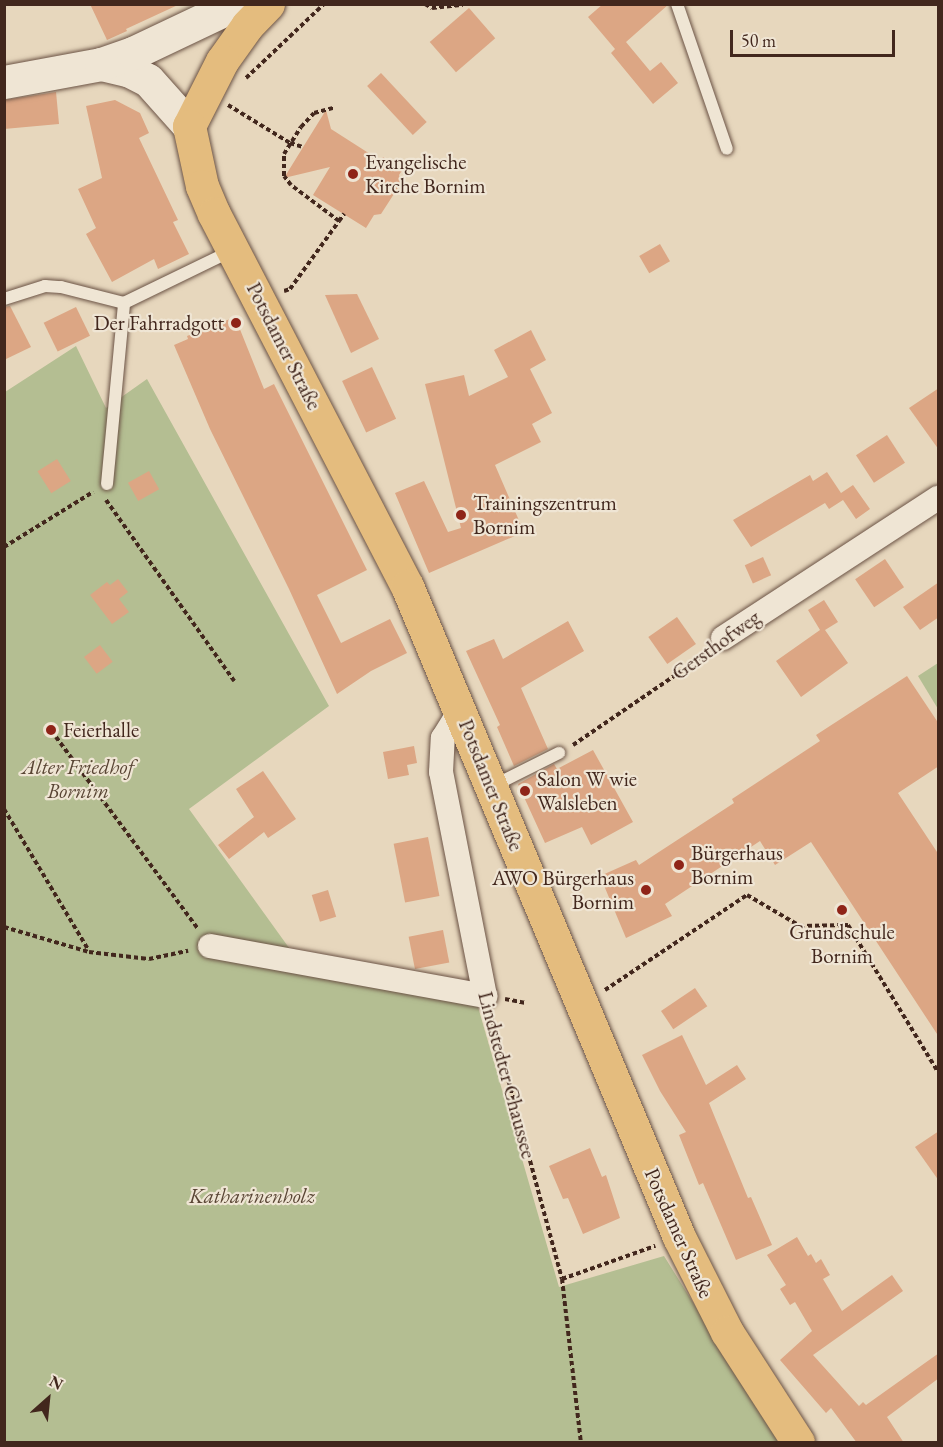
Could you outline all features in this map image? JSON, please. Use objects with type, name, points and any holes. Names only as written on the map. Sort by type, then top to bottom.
[{"type":"main road","points":[[4,82],[101,64],[133,53],[236,4]]},
{"type":"main road","points":[[101,64],[128,70],[148,80],[189,126],[222,61],[247,26],[268,4]]},
{"type":"main road","name":"Potsdamer Straße","points":[[189,126],[202,186],[407,586],[679,1237],[727,1332],[798,1443]]},
{"type":"street","name":"Gersthofweg","points":[[723,638],[939,498]]},
{"type":"street","name":"Lindstedter Chaussee","points":[[460,711],[443,738],[441,772],[485,996]]},
{"type":"street","points":[[210,946],[485,996]]},
{"type":"lane","points":[[677,4],[727,149]]},
{"type":"lane","points":[[4,299],[45,286],[61,287],[124,303],[233,250]]},
{"type":"lane","points":[[107,484],[124,303]]},
{"type":"lane","points":[[492,787],[560,753]]},
{"type":"path","points":[[242,82],[324,4]]},
{"type":"path","points":[[425,4],[432,8],[464,5]]},
{"type":"path","points":[[221,113],[228,98]]},
{"type":"path","points":[[225,103],[290,143],[303,147]]},
{"type":"path","points":[[333,108],[314,114],[290,143],[284,154],[284,176],[291,185],[339,220]]},
{"type":"path","points":[[260,300],[290,289],[344,214]]},
{"type":"path","points":[[4,548],[107,484]]},
{"type":"path","points":[[107,484],[106,503],[234,681]]},
{"type":"path","name":"Gersthofweg","points":[[560,753],[717,646],[723,638]]},
{"type":"path","points":[[4,927],[89,952],[149,959],[210,946],[56,736]]},
{"type":"path","points":[[4,809],[89,952]]},
{"type":"path","points":[[582,1005],[747,895],[801,926],[848,925],[939,1072]]},
{"type":"path","name":"Lindstedter Chaussee","points":[[485,996],[562,1279],[581,1443]]},
{"type":"path","points":[[562,1279],[679,1237]]},
{"type":"green space","name":"Katharinenholz","points":[[76,346],[106,408],[147,379],[329,706],[189,809],[292,952],[472,986],[559,1287],[664,1256],[780,1442],[5,1442],[5,392]]},
{"type":"green space","points":[[938,663],[938,709],[918,676]]},
{"type":"building","points":[[90,4],[180,4],[107,40]]},
{"type":"building","points":[[603,4],[669,4],[626,42],[650,71],[661,62],[678,83],[653,104],[611,53],[615,49],[588,17]]},
{"type":"building","points":[[469,8],[495,38],[456,72],[430,42]]},
{"type":"building","points":[[381,73],[427,122],[413,135],[367,86]]},
{"type":"building","points":[[56,92],[59,124],[4,129],[4,100]]},
{"type":"building","points":[[115,100],[140,113],[149,133],[139,138],[178,220],[173,222],[189,254],[158,269],[154,259],[112,282],[86,234],[96,228],[78,189],[102,178],[86,106]]},
{"type":"building","name":"Evangelische Kirche Bornim","points":[[326,110],[331,129],[381,161],[383,157],[403,169],[399,175],[401,183],[381,214],[374,215],[366,228],[313,195],[330,167],[284,178]]},
{"type":"building","points":[[660,244],[670,261],[649,273],[639,256]]},
{"type":"building","points":[[357,294],[379,339],[351,353],[325,295]]},
{"type":"building","points":[[10,306],[31,347],[4,360],[4,307]]},
{"type":"building","points":[[76,307],[90,336],[58,352],[44,323]]},
{"type":"building","points":[[235,317],[264,389],[274,384],[367,570],[317,595],[341,643],[390,619],[407,653],[371,671],[337,694],[289,589],[210,429],[174,345],[188,339],[187,336]]},
{"type":"building","points":[[531,330],[546,360],[530,369],[552,413],[532,424],[541,442],[495,465],[524,532],[429,573],[395,493],[424,481],[448,532],[461,528],[425,384],[464,375],[469,396],[508,377],[494,350]]},
{"type":"building","points":[[372,367],[396,419],[366,433],[342,381]]},
{"type":"building","points":[[939,388],[939,450],[909,408]]},
{"type":"building","points":[[887,435],[905,463],[874,483],[856,455]]},
{"type":"building","points":[[57,459],[71,481],[51,493],[37,471]]},
{"type":"building","points":[[149,471],[159,489],[138,501],[128,483]]},
{"type":"building","points":[[827,472],[841,493],[853,485],[870,509],[856,519],[843,500],[829,509],[825,503],[751,547],[733,520],[810,475],[813,481]]},
{"type":"building","points":[[763,557],[771,575],[753,583],[745,565]]},
{"type":"building","points":[[885,559],[904,587],[874,607],[855,579]]},
{"type":"building","points":[[118,579],[128,592],[119,599],[129,612],[112,624],[90,595],[107,582],[110,585]]},
{"type":"building","points":[[939,582],[939,617],[920,630],[903,607]]},
{"type":"building","points":[[824,600],[838,622],[825,630],[848,663],[801,697],[776,661],[820,630],[808,610]]},
{"type":"building","points":[[677,617],[696,644],[667,664],[648,637]]},
{"type":"building","points":[[568,621],[584,651],[521,688],[548,749],[514,766],[497,727],[500,725],[466,651],[494,639],[503,659]]},
{"type":"building","points":[[100,645],[113,662],[97,674],[84,657]]},
{"type":"building","points":[[907,676],[939,724],[939,766],[898,793],[939,855],[939,1037],[811,842],[775,865],[760,841],[665,904],[672,916],[626,938],[600,876],[636,860],[639,865],[734,803],[732,799],[820,741],[816,735]]},
{"type":"building","points":[[414,746],[417,763],[407,765],[409,775],[388,779],[383,752]]},
{"type":"building","points":[[593,750],[633,822],[591,845],[582,827],[545,843],[518,784],[554,764],[557,769]]},
{"type":"building","points":[[263,771],[296,819],[268,838],[264,832],[229,859],[218,845],[254,817],[236,789]]},
{"type":"building","points":[[428,837],[439,896],[405,903],[394,844]]},
{"type":"building","points":[[328,890],[336,917],[320,922],[312,895]]},
{"type":"building","points":[[443,930],[449,962],[415,969],[409,937]]},
{"type":"building","points":[[695,988],[707,1006],[673,1029],[661,1011]]},
{"type":"building","points":[[682,1035],[706,1085],[737,1065],[746,1079],[709,1103],[748,1198],[751,1197],[772,1245],[736,1260],[703,1183],[699,1185],[679,1135],[686,1132],[660,1091],[642,1055]]},
{"type":"building","points":[[939,1131],[939,1181],[915,1147]]},
{"type":"building","points":[[590,1148],[602,1177],[606,1175],[620,1218],[583,1234],[568,1198],[563,1199],[549,1166]]},
{"type":"building","points":[[797,1237],[808,1256],[811,1254],[816,1263],[821,1259],[830,1275],[823,1279],[842,1311],[892,1275],[903,1291],[813,1355],[859,1406],[863,1402],[866,1405],[939,1353],[939,1378],[887,1417],[904,1443],[857,1443],[831,1408],[826,1413],[780,1360],[812,1331],[795,1302],[790,1305],[780,1289],[786,1285],[767,1255]]},
{"type":"place","name":"Evangelische Kirche Bornim","points":[[353,174]]},
{"type":"place","name":"Der Fahrradgott","points":[[236,323]]},
{"type":"place","name":"Trainingszentrum Bornim","points":[[461,515]]},
{"type":"place","name":"Feierhalle","points":[[51,730]]},
{"type":"place","name":"Salon W wie Walsleben","points":[[525,791]]},
{"type":"place","name":"Bürgerhaus Bornim","points":[[679,865]]},
{"type":"place","name":"AWO Bürgerhaus Bornim","points":[[646,890]]},
{"type":"place","name":"Grundschule Bornim","points":[[842,910]]},
{"type":"park label","name":"Alter Friedhof Bornim","points":[[78,779]]}]
